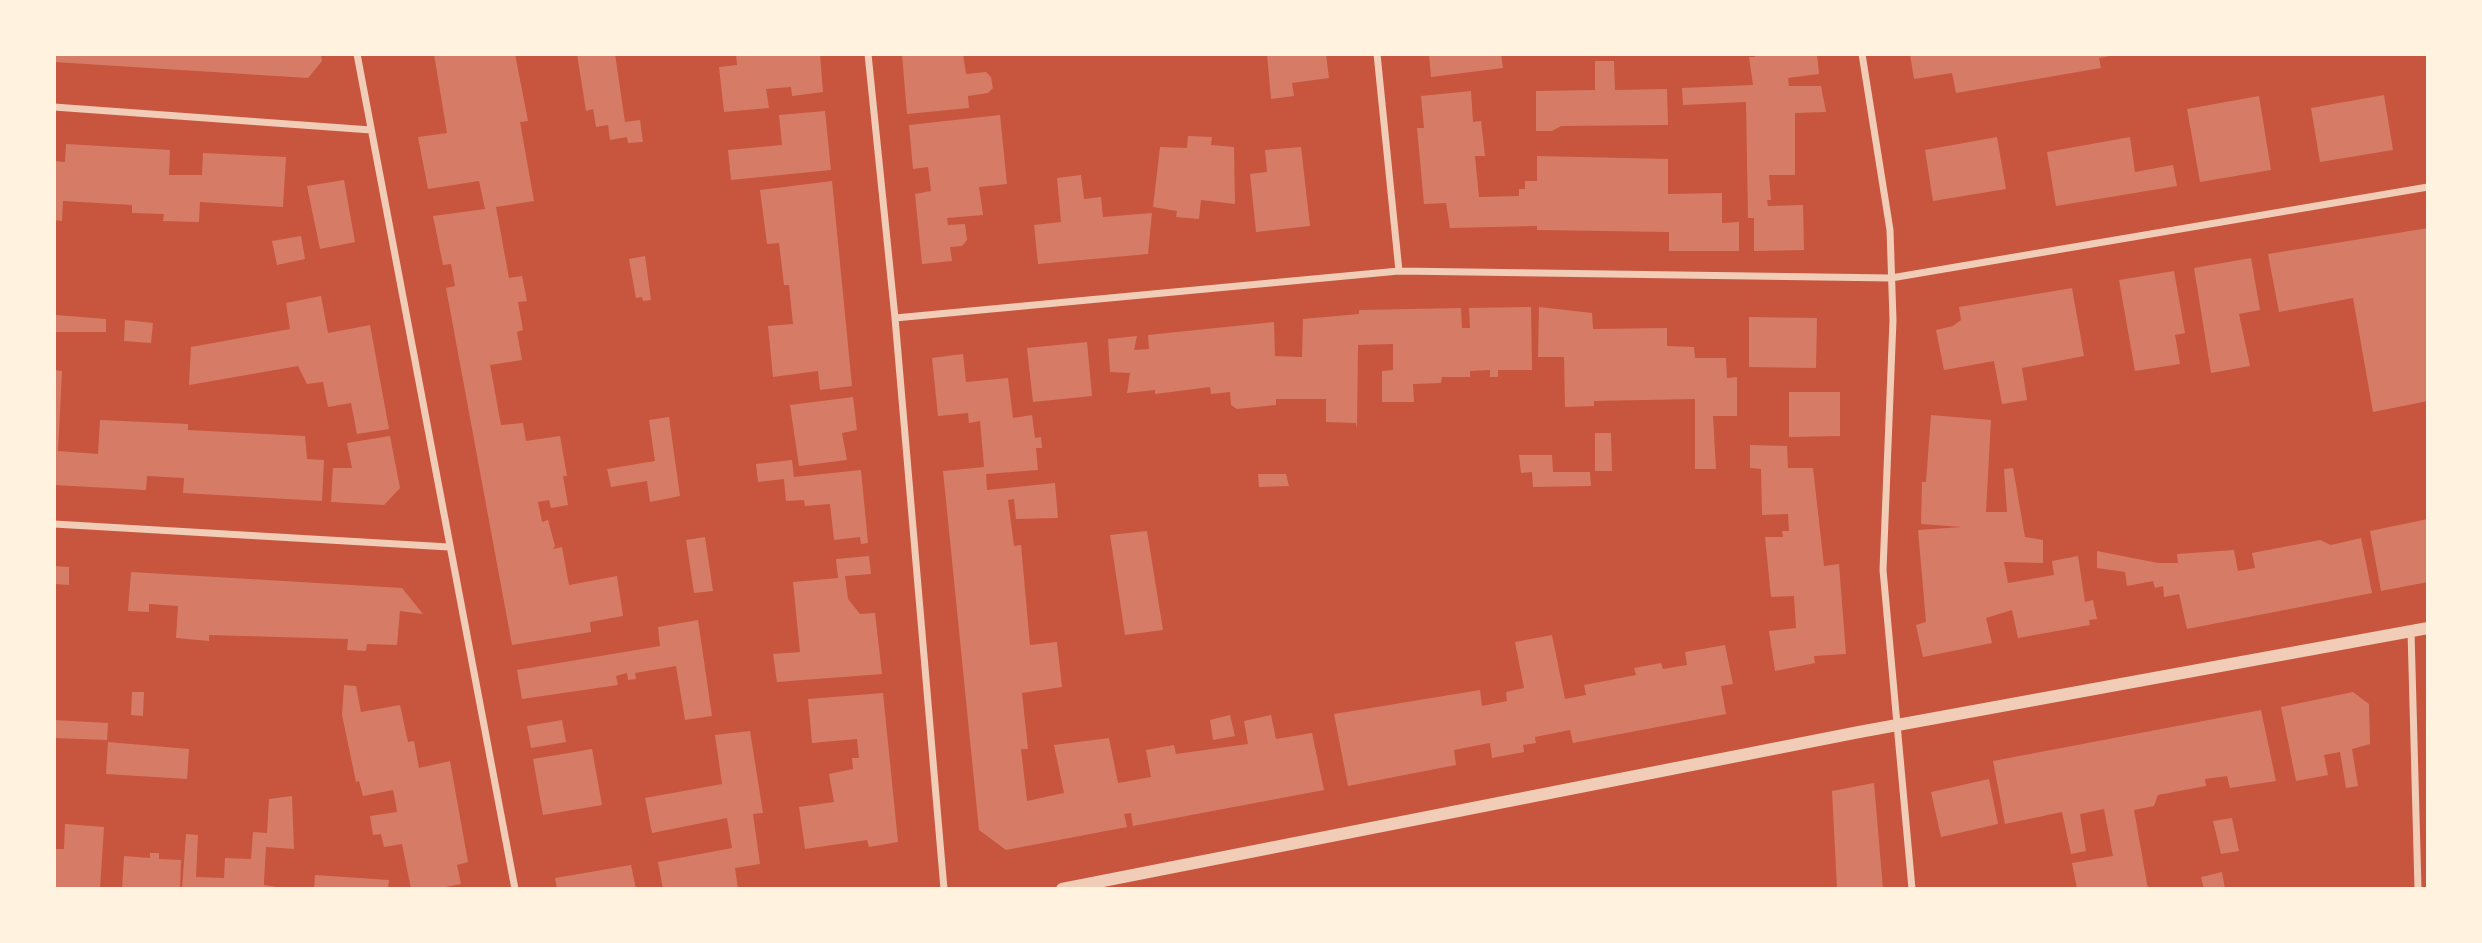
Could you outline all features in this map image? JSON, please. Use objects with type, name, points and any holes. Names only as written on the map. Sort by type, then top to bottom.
[{"type":"street","points":[[358,54],[515,889]]},
{"type":"street","points":[[868,54],[895,318],[944,889]]},
{"type":"street","points":[[1377,54],[1399,271]]},
{"type":"street","points":[[1861,54],[1889,230],[1893,320],[1883,570],[1912,889]]},
{"type":"street","points":[[54,107],[371,130]]},
{"type":"street","points":[[895,318],[1399,271],[1891,278],[2428,187]]},
{"type":"street","points":[[54,524],[449,547]]},
{"type":"street","points":[[1062,889],[1898,725],[2428,628]]},
{"type":"street","points":[[2411,631],[2418,889]]},
{"type":"building","points":[[54,54],[321,54],[322,61],[308,78],[54,62]]},
{"type":"building","points":[[434,54],[515,54],[528,121],[520,122],[534,201],[496,207],[509,278],[522,276],[527,301],[518,302],[523,330],[517,332],[522,360],[490,365],[501,425],[523,423],[526,441],[560,436],[567,476],[563,476],[568,505],[551,508],[549,500],[538,502],[542,522],[548,520],[555,546],[553,549],[562,547],[569,585],[617,576],[623,616],[590,622],[591,632],[512,645],[446,288],[455,286],[451,264],[443,265],[433,216],[485,209],[479,181],[428,189],[418,137],[447,133]]},
{"type":"building","points":[[577,54],[615,54],[625,122],[640,120],[643,142],[628,143],[627,137],[610,140],[608,125],[596,127],[593,109],[586,111]]},
{"type":"building","points":[[736,54],[820,54],[823,92],[792,96],[791,87],[766,89],[769,108],[724,112],[719,67],[737,65]]},
{"type":"building","points":[[902,54],[963,54],[966,74],[986,72],[991,77],[993,88],[988,93],[968,96],[969,108],[907,114]]},
{"type":"building","points":[[1267,54],[1326,54],[1329,78],[1292,83],[1294,96],[1271,99]]},
{"type":"building","points":[[1429,54],[1501,54],[1503,68],[1431,77]]},
{"type":"building","points":[[1755,54],[1817,54],[1819,74],[1788,78],[1789,86],[1821,86],[1826,112],[1795,113],[1795,175],[1769,175],[1771,200],[1767,200],[1768,206],[1803,205],[1804,250],[1754,251],[1754,218],[1748,218],[1746,102],[1683,105],[1682,88],[1753,85],[1749,57],[1755,57]]},
{"type":"building","points":[[1910,54],[2110,56],[2099,58],[2101,68],[1956,93],[1952,73],[1914,79]]},
{"type":"building","points":[[1595,61],[1614,61],[1615,90],[1667,89],[1668,125],[1561,126],[1552,131],[1536,131],[1536,91],[1595,90]]},
{"type":"building","points":[[1471,91],[1473,122],[1481,121],[1485,156],[1475,156],[1479,197],[1519,196],[1519,189],[1525,189],[1525,181],[1537,181],[1537,156],[1668,159],[1668,194],[1722,193],[1722,223],[1739,222],[1739,251],[1669,251],[1669,232],[1537,230],[1537,226],[1450,228],[1446,203],[1424,204],[1417,128],[1424,128],[1421,96]]},
{"type":"building","points":[[2384,95],[2393,150],[2320,162],[2311,108]]},
{"type":"building","points":[[2259,96],[2271,170],[2200,182],[2187,109]]},
{"type":"building","points":[[825,111],[831,170],[731,180],[728,150],[782,145],[779,115]]},
{"type":"building","points":[[1000,115],[1007,184],[979,187],[983,215],[947,218],[948,225],[965,224],[967,240],[962,246],[950,247],[952,261],[922,264],[915,194],[931,191],[928,167],[913,169],[909,125]]},
{"type":"building","points":[[1188,136],[1212,137],[1211,145],[1234,147],[1235,204],[1201,200],[1199,219],[1176,217],[1177,211],[1153,207],[1160,147],[1187,148]]},
{"type":"building","points":[[1997,137],[2006,189],[1933,201],[1925,150]]},
{"type":"building","points":[[2130,137],[2135,172],[2173,165],[2177,186],[2056,206],[2047,152]]},
{"type":"building","points":[[66,144],[170,150],[169,175],[202,175],[203,153],[286,157],[283,207],[200,202],[199,222],[163,221],[164,214],[132,213],[132,205],[63,201],[62,221],[54,220],[54,161],[65,162]]},
{"type":"building","points":[[1301,147],[1310,226],[1256,232],[1250,174],[1267,172],[1265,150]]},
{"type":"building","points":[[1081,175],[1084,199],[1101,197],[1103,217],[1152,213],[1148,254],[1038,264],[1034,225],[1061,222],[1057,178]]},
{"type":"building","points":[[344,180],[355,242],[320,249],[307,186]]},
{"type":"building","points":[[832,181],[852,386],[820,390],[818,371],[773,377],[768,326],[793,324],[789,285],[784,285],[779,243],[767,244],[760,190]]},
{"type":"building","points":[[2428,228],[2428,401],[2373,412],[2353,298],[2279,312],[2268,254]]},
{"type":"building","points":[[301,236],[305,259],[277,265],[272,241]]},
{"type":"building","points":[[645,256],[651,300],[643,301],[642,297],[636,298],[629,259]]},
{"type":"building","points":[[2251,258],[2260,310],[2239,314],[2250,366],[2211,373],[2194,268]]},
{"type":"building","points":[[2174,271],[2185,333],[2175,335],[2180,364],[2135,371],[2119,280]]},
{"type":"building","points":[[2072,288],[2084,356],[2022,368],[2027,400],[2002,404],[1994,361],[1944,370],[1936,330],[1953,326],[1961,320],[1959,307]]},
{"type":"building","points":[[321,296],[328,333],[370,325],[389,429],[357,434],[351,403],[328,407],[323,382],[307,384],[298,366],[189,385],[191,347],[290,329],[286,303]]},
{"type":"building","points":[[1531,307],[1532,370],[1498,370],[1498,377],[1490,377],[1490,370],[1470,371],[1470,377],[1442,377],[1441,383],[1413,384],[1414,402],[1382,402],[1382,371],[1393,370],[1393,344],[1358,345],[1357,429],[1356,423],[1326,422],[1326,399],[1276,399],[1276,405],[1237,409],[1231,405],[1230,392],[1211,394],[1210,387],[1155,394],[1155,390],[1127,393],[1130,373],[1110,372],[1108,339],[1137,336],[1134,350],[1149,349],[1148,335],[1274,322],[1275,356],[1302,357],[1303,319],[1359,314],[1359,310],[1461,308],[1462,328],[1470,328],[1469,308]]},
{"type":"building","points":[[1539,307],[1592,313],[1593,329],[1667,328],[1667,346],[1694,347],[1695,358],[1726,358],[1727,378],[1737,377],[1737,416],[1713,416],[1716,469],[1695,469],[1695,399],[1594,401],[1594,406],[1565,407],[1564,357],[1538,357]]},
{"type":"building","points":[[56,315],[106,319],[106,332],[55,332]]},
{"type":"building","points":[[1749,317],[1817,318],[1816,368],[1749,367]]},
{"type":"building","points":[[125,320],[153,323],[151,343],[124,341]]},
{"type":"building","points":[[1087,342],[1092,396],[1033,402],[1027,348]]},
{"type":"building","points":[[963,354],[966,382],[1008,378],[1013,418],[1032,415],[1035,438],[1041,437],[1042,448],[1036,448],[1038,470],[986,474],[987,490],[1055,483],[1058,518],[1016,519],[1014,499],[1008,500],[1014,546],[1021,545],[1030,645],[1057,642],[1062,687],[1022,693],[1028,749],[1021,749],[1027,801],[1064,793],[1054,745],[1109,738],[1118,783],[1151,777],[1146,750],[1174,745],[1176,754],[1248,744],[1244,721],[1271,715],[1276,739],[1312,733],[1324,790],[1133,826],[1131,813],[1124,814],[1127,827],[1006,850],[979,830],[943,471],[984,467],[980,421],[969,423],[968,413],[938,416],[932,358]]},
{"type":"building","points":[[54,370],[62,371],[58,451],[98,454],[100,420],[188,424],[188,430],[305,436],[307,459],[324,460],[322,501],[183,493],[184,478],[147,476],[146,490],[54,485]]},
{"type":"building","points":[[1789,392],[1840,392],[1840,436],[1789,437]]},
{"type":"building","points":[[853,397],[857,430],[842,433],[847,460],[799,466],[790,405]]},
{"type":"building","points":[[1931,415],[1991,420],[1986,512],[2007,512],[2004,469],[2013,468],[2025,537],[2043,540],[2043,563],[2004,562],[2008,583],[2054,575],[2052,561],[2078,556],[2085,602],[2093,600],[2097,619],[2089,620],[2090,625],[2018,638],[2012,610],[1986,618],[1992,643],[1923,657],[1916,625],[1926,622],[1918,530],[1962,527],[1921,524],[1922,482],[1926,482]]},
{"type":"building","points":[[669,417],[680,496],[650,502],[647,481],[611,487],[607,469],[655,461],[649,420]]},
{"type":"building","points":[[1595,433],[1611,433],[1612,471],[1595,471]]},
{"type":"building","points":[[390,436],[400,488],[384,505],[331,502],[333,468],[352,468],[347,443]]},
{"type":"building","points":[[1750,445],[1787,446],[1788,468],[1813,468],[1824,566],[1839,564],[1846,654],[1814,656],[1815,663],[1775,671],[1769,631],[1796,628],[1794,596],[1771,597],[1765,537],[1783,537],[1782,531],[1789,531],[1788,514],[1762,515],[1761,469],[1750,468]]},
{"type":"building","points":[[1519,455],[1552,455],[1553,472],[1590,472],[1591,486],[1533,487],[1532,472],[1521,473]]},
{"type":"building","points":[[792,460],[794,477],[861,470],[868,543],[861,544],[860,537],[834,540],[830,504],[805,506],[804,500],[786,501],[784,479],[758,482],[756,464]]},
{"type":"building","points":[[1258,474],[1286,474],[1289,486],[1259,487]]},
{"type":"building","points":[[2428,519],[2428,582],[2381,591],[2370,531]]},
{"type":"building","points":[[1147,531],[1163,630],[1125,635],[1110,535]]},
{"type":"building","points":[[705,537],[713,591],[694,593],[686,540]]},
{"type":"building","points":[[2361,538],[2372,593],[2187,629],[2179,594],[2164,597],[2163,586],[2155,588],[2153,581],[2127,586],[2125,572],[2097,568],[2097,551],[2158,563],[2178,563],[2177,554],[2234,550],[2238,571],[2255,568],[2252,553],[2320,540],[2331,545]]},
{"type":"building","points":[[869,556],[871,574],[845,576],[848,599],[860,614],[875,613],[882,674],[777,682],[773,654],[800,652],[793,582],[838,578],[836,559]]},
{"type":"building","points":[[54,566],[69,567],[69,585],[54,584]]},
{"type":"building","points":[[131,572],[402,588],[423,614],[400,611],[397,645],[367,644],[366,651],[347,650],[348,639],[209,635],[209,641],[176,638],[178,606],[149,604],[149,612],[128,611]]},
{"type":"building","points":[[698,620],[712,716],[685,720],[676,666],[635,673],[636,679],[628,680],[627,673],[616,676],[618,685],[522,699],[517,670],[660,646],[658,627]]},
{"type":"building","points":[[1552,635],[1565,699],[1586,695],[1584,685],[1636,675],[1634,668],[1661,663],[1663,669],[1687,665],[1685,652],[1725,645],[1733,684],[1721,686],[1726,714],[1573,743],[1570,730],[1535,737],[1536,743],[1523,745],[1524,752],[1492,758],[1490,743],[1454,750],[1456,765],[1348,786],[1334,714],[1480,690],[1482,706],[1507,701],[1506,692],[1524,688],[1515,642]]},
{"type":"building","points":[[344,685],[356,686],[361,712],[400,705],[408,742],[414,741],[419,768],[450,761],[468,862],[457,865],[461,884],[436,889],[411,889],[402,844],[384,847],[381,834],[373,835],[370,816],[397,812],[396,805],[393,790],[363,796],[359,781],[356,782],[342,715]]},
{"type":"building","points":[[132,692],[144,692],[143,716],[131,715]]},
{"type":"building","points":[[2353,692],[2369,704],[2370,744],[2352,749],[2358,786],[2346,788],[2340,752],[2324,755],[2328,775],[2296,781],[2281,707]]},
{"type":"building","points":[[883,693],[898,842],[869,847],[867,840],[805,849],[799,807],[834,802],[829,774],[853,769],[852,758],[859,758],[857,739],[812,743],[808,699]]},
{"type":"building","points":[[2261,710],[2276,781],[2230,788],[2227,776],[2205,779],[2206,786],[2158,795],[2154,806],[2134,810],[2148,889],[2077,889],[2072,863],[2113,856],[2104,809],[2080,814],[2086,851],[2071,854],[2062,812],[2005,824],[1993,761]]},
{"type":"building","points":[[1230,715],[1235,736],[1213,740],[1210,720]]},
{"type":"building","points":[[54,720],[108,723],[107,740],[54,738]]},
{"type":"building","points":[[562,720],[566,742],[531,748],[527,726]]},
{"type":"building","points":[[750,731],[763,813],[753,814],[760,864],[735,868],[738,889],[663,889],[658,862],[732,848],[727,818],[652,833],[645,798],[722,784],[715,735]]},
{"type":"building","points":[[108,742],[189,749],[187,779],[106,774]]},
{"type":"building","points":[[592,749],[602,805],[543,815],[533,759]]},
{"type":"building","points":[[1989,779],[1998,824],[1941,837],[1931,792]]},
{"type":"building","points":[[1874,783],[1883,889],[1837,889],[1832,791]]},
{"type":"building","points":[[292,796],[294,849],[266,847],[264,881],[264,885],[289,889],[182,889],[186,834],[198,835],[196,877],[224,878],[225,858],[251,859],[253,832],[267,833],[269,799]]},
{"type":"building","points":[[2232,818],[2239,851],[2221,854],[2213,821]]},
{"type":"building","points":[[65,824],[104,827],[100,889],[54,889],[54,849],[64,849]]},
{"type":"building","points":[[150,853],[159,853],[159,859],[181,860],[180,889],[122,889],[124,856],[150,858]]},
{"type":"building","points":[[631,865],[636,889],[557,889],[555,878]]},
{"type":"building","points":[[2222,872],[2225,889],[2204,889],[2201,877]]},
{"type":"building","points":[[315,875],[389,880],[388,889],[314,889]]}]
